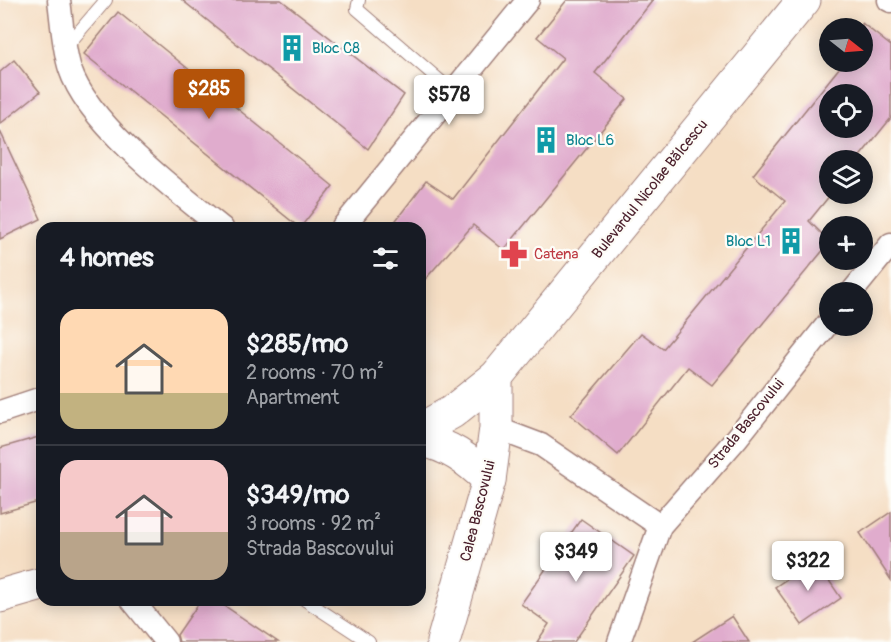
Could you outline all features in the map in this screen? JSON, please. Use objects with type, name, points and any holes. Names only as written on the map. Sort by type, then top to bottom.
[{"type":"main road","name":"Bulevardul Nicolae Bălcescu","points":[[426,427],[452,412],[496,377],[804,0]]},
{"type":"main road","name":"Calea Bascovului","points":[[443,642],[489,480],[496,428],[496,377]]},
{"type":"main road","points":[[426,440],[440,444],[469,460],[489,480]]},
{"type":"main road","points":[[0,596],[36,586]]},
{"type":"street","points":[[59,0],[70,70],[93,111],[131,149],[215,222]]},
{"type":"street","points":[[347,222],[528,0]]},
{"type":"street","points":[[860,282],[891,244]]},
{"type":"street","name":"Strada Bascovului","points":[[619,642],[660,526],[737,438],[819,335]]},
{"type":"street","points":[[0,412],[36,400]]},
{"type":"street","points":[[496,428],[541,445],[660,526]]},
{"type":"street","points":[[137,606],[166,642]]},
{"type":"lane","points":[[66,47],[106,0]]},
{"type":"lane","points":[[346,0],[358,4],[452,91]]},
{"type":"lane","points":[[314,606],[369,642]]},
{"type":"building","name":"Bloc C8","points":[[182,0],[281,0],[404,95],[368,149]]},
{"type":"building","name":"Bloc L6","points":[[567,0],[653,0],[595,73],[627,99],[504,250],[473,225],[426,278],[426,222],[395,222],[426,181],[453,199],[563,58],[537,37]]},
{"type":"building","points":[[118,12],[333,186],[305,222],[293,222],[84,54]]},
{"type":"building","name":"Bloc L1","points":[[873,32],[891,46],[891,118],[865,150],[819,150],[819,204],[823,204],[809,221],[819,231],[819,255],[712,385],[688,367],[618,455],[571,415],[641,333],[663,349],[785,201],[753,175],[819,93],[819,138],[873,138],[873,84],[826,84],[836,72],[873,72]]},
{"type":"building","points":[[14,60],[40,92],[0,124],[0,72]]},
{"type":"building","points":[[0,131],[41,219],[0,239]]},
{"type":"building","points":[[36,438],[36,503],[0,513],[0,448]]},
{"type":"building","points":[[891,512],[891,580],[860,533]]},
{"type":"building","points":[[581,519],[634,556],[574,642],[537,642],[549,624],[521,604]]},
{"type":"building","points":[[815,560],[841,598],[802,625],[775,587]]},
{"type":"building","points":[[197,606],[225,606],[278,642],[179,642],[177,635]]},
{"type":"building","points":[[732,616],[749,642],[692,642]]},
{"type":"place","name":"Bloc C8","points":[[292,48]]},
{"type":"place","name":"Bloc L6","points":[[546,140]]},
{"type":"place","name":"Bloc L1","points":[[791,241]]},
{"type":"place","name":"Catena","points":[[514,254]]}]
